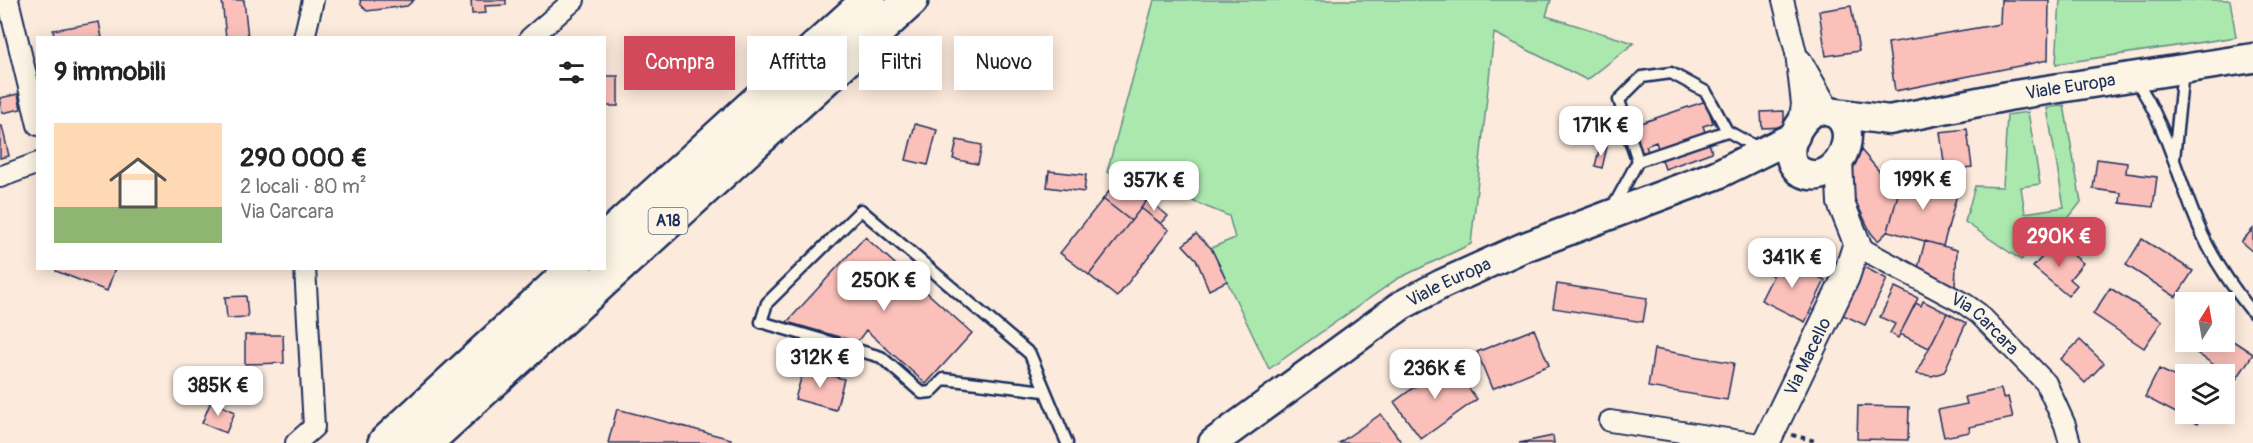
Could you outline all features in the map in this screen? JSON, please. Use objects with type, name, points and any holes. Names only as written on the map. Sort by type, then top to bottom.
[{"type":"highway","name":"A18","points":[[606,239],[868,0]]},
{"type":"highway","points":[[606,258],[891,0]]},
{"type":"highway","name":"A18","points":[[425,443],[911,0]]},
{"type":"highway","points":[[385,443],[573,270]]},
{"type":"highway","points":[[404,443],[594,270]]},
{"type":"main road","name":"Viale Europa","points":[[1889,120],[2008,96],[2253,58]]},
{"type":"main road","points":[[1803,173],[1790,157],[1791,145],[1796,133],[1812,112],[1833,112],[1889,120]]},
{"type":"main road","points":[[1833,112],[1845,122],[1847,132],[1842,155]]},
{"type":"main road","points":[[1716,175],[1769,168],[1815,177],[1826,174],[1842,155],[1889,120]]},
{"type":"main road","points":[[1716,175],[1765,152],[1796,133]]},
{"type":"main road","name":"Viale Europa","points":[[1213,443],[1402,305],[1442,284],[1522,248],[1716,175]]},
{"type":"street","points":[[8,0],[36,117]]},
{"type":"street","points":[[304,36],[313,0]]},
{"type":"street","points":[[1783,0],[1796,53],[1802,104],[1796,133]]},
{"type":"street","points":[[532,36],[566,3]]},
{"type":"street","points":[[1796,53],[1833,112]]},
{"type":"street","points":[[1842,155],[1841,204],[1857,243]]},
{"type":"street","points":[[0,177],[36,164]]},
{"type":"street","points":[[1803,173],[1841,204]]},
{"type":"street","name":"Via Macello","points":[[1776,438],[1846,277],[1857,243]]},
{"type":"street","name":"Via Carcara","points":[[1857,243],[1866,251],[1965,304],[1979,314],[2046,383],[2061,414],[2070,443]]},
{"type":"street","points":[[296,443],[314,427],[305,270]]},
{"type":"street","points":[[1610,421],[1753,443]]},
{"type":"lane","points":[[2173,162],[2183,69]]},
{"type":"lane","points":[[1638,162],[1619,100],[1642,77],[1671,73],[1706,92],[1727,131],[1765,152]]},
{"type":"lane","points":[[2133,76],[2150,100],[2200,229],[2234,289],[2253,313]]},
{"type":"lane","points":[[1608,217],[1638,162],[1727,131]]},
{"type":"lane","points":[[1044,391],[944,379],[932,392],[922,393],[881,357],[761,322],[767,303],[861,210],[1030,354],[1067,443]]},
{"type":"path","points":[[1776,438],[1815,441]]},
{"type":"green space","points":[[1154,0],[1551,0],[1546,16],[1634,43],[1587,80],[1494,33],[1471,244],[1397,279],[1269,369],[1211,248],[1235,238],[1229,216],[1175,194],[1107,172]]},
{"type":"green space","points":[[2060,0],[2230,0],[2236,37],[2056,64]]},
{"type":"green space","points":[[2064,105],[2081,202],[2061,227],[2054,222],[2021,260],[1965,222],[1975,186],[2003,187],[2007,115],[2028,112],[2040,184],[2021,187],[2025,213],[2064,207],[2047,108]]},
{"type":"building","points":[[222,0],[244,0],[248,36],[226,36]]},
{"type":"building","points":[[360,0],[414,0],[407,6],[367,11],[361,5]]},
{"type":"building","points":[[471,0],[506,0],[506,5],[485,6],[486,13],[472,14]]},
{"type":"building","points":[[2001,0],[2049,0],[2048,60],[1895,91],[1888,43],[2000,24]]},
{"type":"building","points":[[1851,6],[1859,51],[1826,56],[1819,11]]},
{"type":"building","points":[[99,22],[102,36],[54,36],[53,30]]},
{"type":"building","points":[[606,76],[618,76],[618,106],[606,106]]},
{"type":"building","points":[[18,94],[21,109],[2,113],[0,98]]},
{"type":"building","points":[[1706,101],[1713,123],[1703,126],[1712,152],[1665,169],[1656,142],[1646,146],[1648,151],[1629,158],[1616,120],[1634,113],[1638,124]]},
{"type":"building","points":[[1784,111],[1784,127],[1762,128],[1761,112]]},
{"type":"building","points":[[915,124],[937,130],[928,165],[906,160]]},
{"type":"building","points":[[0,126],[2,126],[9,156],[0,158]]},
{"type":"building","points":[[1967,129],[1972,167],[1945,170],[1940,132]]},
{"type":"building","points":[[957,140],[982,145],[978,164],[953,159]]},
{"type":"building","points":[[1600,146],[1607,147],[1602,168],[1595,166]]},
{"type":"building","points":[[1861,150],[1879,171],[1903,176],[1888,231],[1878,241],[1871,233],[1849,187],[1849,171]]},
{"type":"building","points":[[2097,159],[2127,163],[2126,173],[2157,177],[2153,207],[2120,203],[2121,193],[2093,189]]},
{"type":"building","points":[[1899,163],[1951,178],[1947,190],[1896,174]]},
{"type":"building","points":[[1049,171],[1086,175],[1084,192],[1047,187]]},
{"type":"building","points":[[1903,176],[1958,191],[1943,246],[1888,231]]},
{"type":"building","points":[[1115,184],[1148,199],[1131,221],[1103,199]]},
{"type":"building","points":[[1103,199],[1131,221],[1089,275],[1060,253]]},
{"type":"building","points":[[1148,199],[1168,216],[1161,224],[1141,208]]},
{"type":"building","points":[[1141,208],[1169,230],[1117,297],[1089,275]]},
{"type":"building","points":[[2253,229],[2253,252],[2241,242]]},
{"type":"building","points":[[1196,234],[1211,248],[1227,281],[1209,290],[1196,259],[1183,245]]},
{"type":"building","points":[[865,237],[972,333],[926,384],[866,330],[857,342],[787,322]]},
{"type":"building","points":[[2142,239],[2193,271],[2179,292],[2175,292],[2175,296],[2126,265]]},
{"type":"building","points":[[1925,241],[1957,250],[1955,286],[1918,268]]},
{"type":"building","points":[[2056,241],[2083,263],[2070,279],[2077,285],[2068,296],[2033,267]]},
{"type":"building","points":[[1774,255],[1825,280],[1805,322],[1761,300],[1773,276],[1766,272]]},
{"type":"building","points":[[1864,267],[1887,279],[1865,325],[1841,314]]},
{"type":"building","points":[[56,270],[114,270],[107,291]]},
{"type":"building","points":[[1557,284],[1647,298],[1643,322],[1553,308]]},
{"type":"building","points":[[1895,287],[1918,298],[1898,338],[1890,333],[1895,324],[1880,317]]},
{"type":"building","points":[[2110,288],[2162,321],[2144,348],[2093,314]]},
{"type":"building","points":[[246,296],[248,317],[227,318],[225,297]]},
{"type":"building","points":[[1923,301],[1947,313],[1929,348],[1900,334],[1916,303],[1921,306]]},
{"type":"building","points":[[1947,313],[1966,323],[1944,372],[1932,376],[1916,374]]},
{"type":"building","points":[[1534,329],[1549,365],[1492,389],[1477,352]]},
{"type":"building","points":[[245,335],[283,335],[284,363],[245,364]]},
{"type":"building","points":[[2080,340],[2104,363],[2085,383],[2061,359]]},
{"type":"building","points":[[2235,342],[2253,354],[2236,380],[2235,364],[2213,364],[2195,352],[2235,352]]},
{"type":"building","points":[[1654,349],[1734,363],[1727,400],[1648,387]]},
{"type":"building","points":[[1449,362],[1477,399],[1421,439],[1394,402]]},
{"type":"building","points":[[804,368],[844,379],[836,410],[795,399]]},
{"type":"building","points":[[2159,369],[2175,377],[2175,413],[2145,397]]},
{"type":"building","points":[[2001,389],[2003,398],[2008,397],[2013,418],[1969,427],[1970,432],[1944,437],[1938,410],[1967,404],[1965,397]]},
{"type":"building","points":[[211,401],[235,412],[226,433],[202,423]]},
{"type":"building","points":[[1858,406],[1909,407],[1908,440],[1857,439]]},
{"type":"building","points":[[617,409],[731,439],[730,443],[608,443]]},
{"type":"building","points":[[1381,414],[1402,443],[1339,443]]},
{"type":"building","points":[[1553,436],[1554,443],[1519,443]]}]
